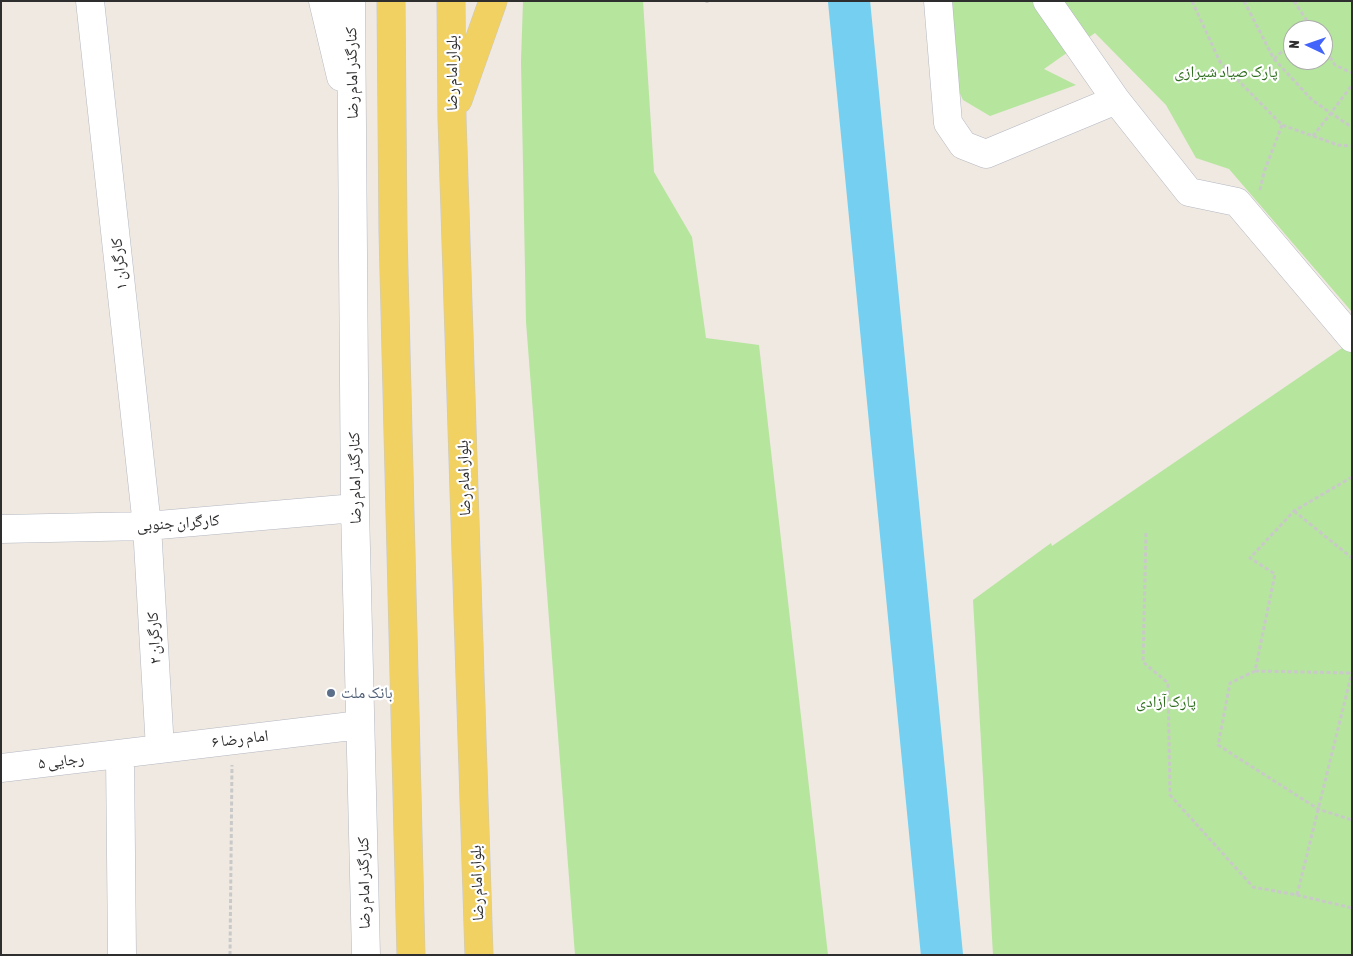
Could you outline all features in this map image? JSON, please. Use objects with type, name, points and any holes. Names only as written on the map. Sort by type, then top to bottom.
[{"type":"main road","points":[[390,1],[393,231],[411,955]]},
{"type":"main road","name":"بلوار امام رضا","points":[[451,1],[452,118],[479,955]]},
{"type":"main road","points":[[452,118],[493,1]]},
{"type":"street","name":"کارگران ۱","points":[[90,1],[147,526]]},
{"type":"street","points":[[323,1],[352,122]]},
{"type":"street","name":"کنارگذر امام رضا","points":[[351,1],[355,508],[366,955]]},
{"type":"street","points":[[938,1],[948,123],[963,144],[986,154],[1116,100]]},
{"type":"street","points":[[1047,1],[1116,100],[1189,192],[1238,202],[1352,338]]},
{"type":"street","name":"کارگران جنوبی","points":[[1,529],[147,526],[355,508]]},
{"type":"street","name":"کارگران ۲","points":[[147,526],[160,749]]},
{"type":"street","name":"امام رضا ۶","points":[[120,754],[360,725]]},
{"type":"street","points":[[120,754],[122,955]]},
{"type":"street","name":"رجایی ۵","points":[[1,768],[120,754]]},
{"type":"path","points":[[1192,1],[1220,62],[1282,125],[1338,145],[1352,146]]},
{"type":"path","points":[[1244,1],[1274,59],[1312,100],[1350,126]]},
{"type":"path","points":[[1294,1],[1307,20]]},
{"type":"path","points":[[1274,59],[1283,51]]},
{"type":"path","points":[[1333,61],[1336,65],[1352,73]]},
{"type":"path","points":[[1312,136],[1352,85]]},
{"type":"path","points":[[1253,221],[1264,172],[1282,125]]},
{"type":"path","points":[[1255,671],[1275,574],[1250,558],[1294,511],[1352,477]]},
{"type":"path","points":[[1294,511],[1352,558]]},
{"type":"path","points":[[1146,533],[1143,662],[1168,683],[1170,795],[1253,887],[1352,908]]},
{"type":"path","points":[[1297,895],[1318,809],[1352,672],[1255,671],[1230,683],[1218,745],[1318,809],[1352,820]]},
{"type":"path","points":[[230,955],[232,740]]},
{"type":"green space","points":[[523,1],[643,1],[654,172],[692,237],[706,338],[759,345],[828,955],[575,955],[526,322],[521,61]]},
{"type":"green space","name":"پارک صیاد شیرازی","points":[[946,1],[1352,1],[1352,312],[1229,169],[1196,158],[1166,105],[1095,33],[1044,69],[1076,85],[990,116],[963,100],[952,76]]},
{"type":"green space","name":"پارک آزادی","points":[[1348,344],[1352,349],[1352,955],[993,955],[973,600],[1051,543],[1052,546]]},
{"type":"waterway","points":[[849,1],[942,955]]},
{"type":"place","name":"بانک ملت","points":[[331,693]]}]
